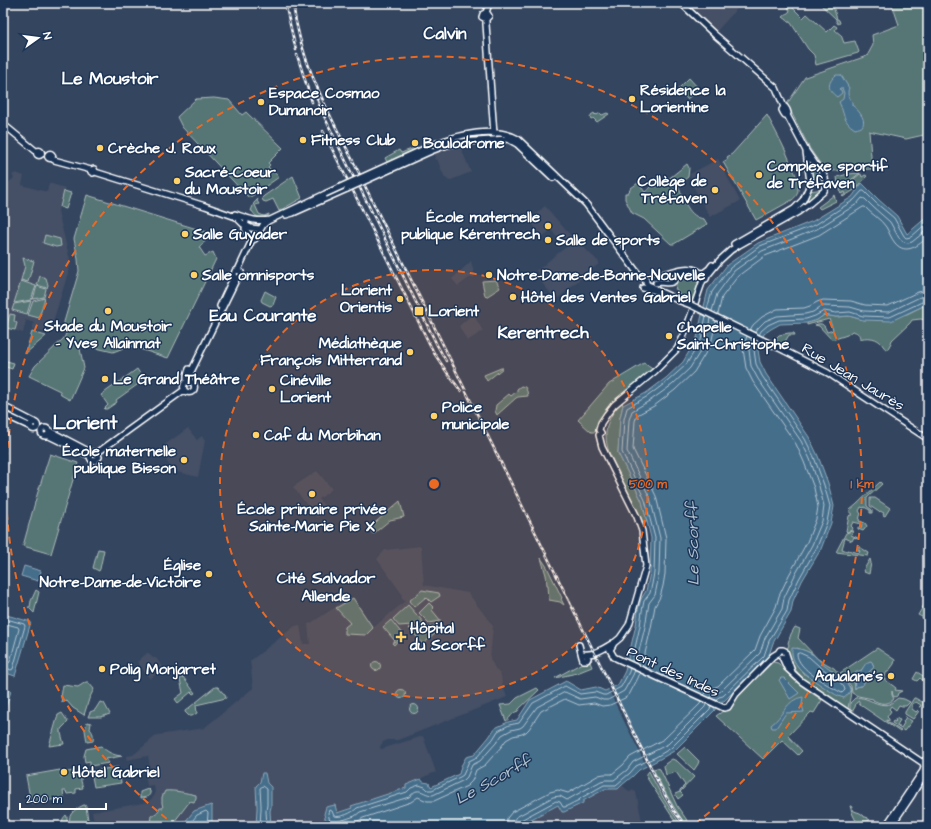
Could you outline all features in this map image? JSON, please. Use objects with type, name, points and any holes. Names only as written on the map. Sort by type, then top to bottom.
[{"type":"main road","points":[[489,3],[486,13],[489,16],[486,19],[495,140]]},
{"type":"main road","points":[[681,3],[776,88],[784,107],[782,110],[783,112],[787,115],[806,151],[823,173],[826,181],[826,188],[815,199],[798,212],[731,250],[703,276]]},
{"type":"main road","points":[[3,124],[32,147],[52,159],[236,217],[254,239]]},
{"type":"main road","points":[[3,406],[40,428],[93,454],[184,390],[184,385],[188,382],[191,372],[236,277],[241,276],[242,274],[239,271],[252,240],[265,223],[435,146],[462,136],[494,132],[510,135],[518,139],[586,204],[639,275],[646,280],[647,284],[660,282],[670,283],[679,274],[686,272],[703,276]]},
{"type":"main road","points":[[435,146],[460,142],[508,139],[514,142],[587,210],[591,211]]},
{"type":"main road","points":[[585,656],[609,647],[620,638],[629,625],[646,566],[642,531],[637,517],[602,447],[599,433],[601,423],[614,405],[655,371],[677,349],[684,334],[703,276],[718,258],[742,239],[794,209],[803,200],[808,189],[810,176],[806,151]]},
{"type":"main road","points":[[222,212],[258,221],[272,219]]},
{"type":"main road","points":[[247,218],[244,226],[250,245]]},
{"type":"main road","points":[[244,226],[253,229],[260,229]]},
{"type":"main road","points":[[239,271],[254,244],[254,239]]},
{"type":"main road","points":[[654,283],[659,276],[684,268],[698,271],[703,276]]},
{"type":"main road","points":[[646,280],[653,277],[658,291]]},
{"type":"main road","points":[[654,283],[660,290],[681,298],[691,305]]},
{"type":"main road","points":[[643,288],[658,291],[691,305]]},
{"type":"main road","name":"Rue Jean Jaurès","points":[[691,305],[828,373],[928,439]]},
{"type":"main road","points":[[184,390],[188,392],[193,389],[194,385],[188,382]]},
{"type":"main road","points":[[3,414],[40,428]]},
{"type":"main road","name":"Pont des Indes","points":[[609,647],[615,658],[718,707],[724,708],[728,706],[736,694],[775,654],[781,655],[792,672],[801,681],[902,749],[907,750],[926,765]]},
{"type":"main road","points":[[886,826],[926,765]]},
{"type":"main road","points":[[891,826],[912,795],[926,765]]},
{"type":"shaded area","points":[[688,3],[742,3],[717,31]]},
{"type":"shaded area","points":[[454,147],[461,148],[471,172],[449,181],[444,176],[437,159],[435,160],[434,154],[438,152],[440,153],[443,149]]},
{"type":"shaded area","name":"Collège de Tréfaven","points":[[718,159],[740,201],[710,217],[693,186],[690,174]]},
{"type":"shaded area","points":[[16,173],[24,176],[22,185],[47,192],[49,183],[65,188],[58,211],[71,264],[51,328],[46,333],[32,329],[34,323],[25,320],[23,333],[6,328],[3,330],[3,191],[14,178],[12,175]]},
{"type":"shaded area","name":"École maternelle publique Kérentrech","points":[[545,206],[572,237],[563,245],[551,230],[543,237],[529,220]]},
{"type":"shaded area","points":[[576,240],[599,262],[599,264],[556,300],[538,278],[540,276],[536,270]]},
{"type":"shaded area","points":[[471,261],[475,277],[469,278],[458,286],[452,279]]},
{"type":"shaded area","points":[[473,314],[483,331],[467,341],[459,326]]},
{"type":"shaded area","name":"École maternelle publique Bisson","points":[[188,428],[197,440],[202,436],[205,441],[198,477],[173,471],[159,449]]},
{"type":"shaded area","name":"École primaire privée Sainte-Marie Pie X","points":[[317,471],[332,489],[319,499],[327,509],[317,518],[293,487]]},
{"type":"shaded area","points":[[421,546],[424,585],[468,593],[493,626],[490,659],[496,670],[501,675],[502,684],[507,697],[398,740],[388,740],[383,742],[380,747],[381,749],[423,736],[436,772],[406,785],[407,788],[352,806],[352,808],[337,813],[324,814],[327,826],[95,826],[92,812],[148,802],[155,795],[154,785],[147,786],[144,770],[150,769],[148,756],[127,760],[126,756],[133,755],[157,735],[204,728],[253,688],[250,661],[295,626],[300,625],[303,644],[310,644],[308,624],[348,599],[373,628],[405,601],[401,597],[402,594],[377,559],[385,550]]},
{"type":"shaded area","points":[[149,653],[153,658],[156,658],[164,668],[150,679],[137,662]]},
{"type":"shaded area","points":[[655,772],[676,810],[687,826],[682,826],[662,796],[651,774]]},
{"type":"shaded area","points":[[622,785],[630,792],[632,790],[636,792],[643,826],[518,826],[558,804],[562,812],[569,810],[606,789],[618,789]]},
{"type":"green space","points":[[786,3],[794,3],[789,4],[803,18],[807,14],[827,32],[834,25],[837,27],[835,30],[841,35],[844,43],[855,41],[859,52],[816,65],[814,55],[808,49],[791,23],[783,17],[790,11]]},
{"type":"green space","points":[[819,3],[832,3],[837,19],[840,23],[838,24],[836,19]]},
{"type":"green space","points":[[928,3],[928,134],[906,139],[869,131],[872,169],[833,171],[823,168],[810,149],[787,104],[805,77],[867,56],[873,45],[872,35],[899,25],[892,4]]},
{"type":"green space","points":[[689,78],[699,89],[687,99],[678,89]]},
{"type":"green space","points":[[214,98],[229,100],[242,115],[246,112],[283,148],[268,163],[270,165],[268,167],[279,177],[249,198],[182,127],[177,117],[196,99]]},
{"type":"green space","points":[[594,113],[595,115],[600,113],[602,115],[607,113],[609,114],[597,122],[590,117]]},
{"type":"green space","name":"Complexe sportif de Tréfaven","points":[[767,115],[794,171],[798,183],[798,191],[795,198],[756,220],[723,162],[728,159],[727,157],[732,154]]},
{"type":"green space","points":[[417,147],[421,157],[392,172],[385,158],[399,150],[401,153]]},
{"type":"green space","points":[[808,157],[823,176],[811,180]]},
{"type":"green space","points":[[687,164],[689,168],[688,177],[679,184],[679,188],[685,203],[691,212],[699,218],[704,219],[707,224],[674,244],[671,244],[644,219],[632,213],[625,199],[625,193],[628,193],[631,188],[638,183],[645,192],[651,187],[661,185]]},
{"type":"green space","points":[[860,173],[839,189],[837,177]]},
{"type":"green space","points":[[860,174],[862,177],[865,175],[867,176],[856,188],[843,197],[842,196],[846,194],[845,192],[841,194],[840,190]]},
{"type":"green space","points":[[293,176],[302,198],[279,211],[273,199],[266,202],[263,201],[262,198],[264,196]]},
{"type":"green space","points":[[824,189],[801,208],[800,206],[809,191]]},
{"type":"green space","points":[[64,191],[71,193],[66,209],[60,207]]},
{"type":"green space","points":[[87,195],[213,234],[199,247],[205,256],[213,252],[216,259],[168,358],[127,345],[113,352],[79,344],[84,368],[70,400],[61,395],[60,391],[29,376],[35,366],[64,338],[66,334],[64,322],[79,271],[74,239]]},
{"type":"green space","points":[[834,195],[836,201],[820,209],[818,207]]},
{"type":"green space","points":[[258,199],[257,201],[259,204],[255,205],[259,214],[264,216],[269,215],[259,218],[251,211],[254,203]]},
{"type":"green space","points":[[45,235],[60,239],[61,246],[56,247],[43,243]]},
{"type":"green space","points":[[23,258],[34,261],[28,282],[21,280],[25,266]]},
{"type":"green space","points":[[690,270],[671,281],[658,280],[657,278]]},
{"type":"green space","points":[[685,274],[694,276],[699,285],[691,301],[680,296],[675,288],[678,279]]},
{"type":"green space","points":[[40,276],[46,278],[48,285],[47,288],[37,285]]},
{"type":"green space","points":[[496,280],[500,288],[486,297],[482,281]]},
{"type":"green space","points":[[21,281],[36,286],[31,300],[14,303]]},
{"type":"green space","points":[[37,286],[46,289],[44,297],[33,299]]},
{"type":"green space","points":[[265,291],[276,297],[273,305],[270,306],[262,302],[261,300]]},
{"type":"green space","points":[[45,298],[39,318],[28,315],[33,301]]},
{"type":"green space","points":[[31,301],[27,314],[12,310],[14,304]]},
{"type":"green space","points":[[923,306],[928,310],[928,321],[921,319],[912,320],[892,340],[887,350],[878,340],[870,338],[860,339],[858,334],[852,331],[847,335],[832,340],[819,326],[815,325],[823,325],[827,332],[833,330],[829,319],[807,325],[807,323],[817,320],[824,315],[836,317],[849,316],[863,320],[907,314]]},
{"type":"green space","points":[[10,314],[15,315],[14,321],[17,323],[15,330],[6,328]]},
{"type":"green space","points":[[32,332],[46,336],[25,354]]},
{"type":"green space","points":[[794,333],[795,335],[789,335],[783,345],[776,341],[776,338],[779,335]]},
{"type":"green space","points":[[3,360],[14,363],[12,369],[3,366]]},
{"type":"green space","points":[[644,363],[655,371],[624,396],[595,432],[591,432],[578,420],[609,384]]},
{"type":"green space","points":[[503,368],[487,381],[484,375]]},
{"type":"green space","points":[[137,369],[144,380],[116,400],[117,402],[107,409],[104,409],[108,405],[101,395]]},
{"type":"green space","points":[[521,386],[525,387],[528,396],[516,398],[497,415],[495,411],[496,405],[509,394],[511,396]]},
{"type":"green space","points":[[622,402],[623,405],[620,418],[618,453],[642,501],[647,522],[643,522],[610,455],[606,440],[609,420]]},
{"type":"green space","points":[[50,454],[78,463],[51,554],[23,546]]},
{"type":"green space","points":[[880,482],[882,484],[867,498],[867,506],[872,510],[872,513],[864,507],[861,507],[859,511],[861,514],[859,521],[865,523],[867,526],[863,531],[858,529],[858,527],[861,528],[862,524],[853,522],[851,526],[853,528],[852,530],[847,532],[849,516],[852,515],[850,510]]},
{"type":"green space","points":[[870,498],[875,498],[890,508],[885,516],[883,515],[884,513],[879,512],[870,506]]},
{"type":"green space","points":[[400,501],[404,517],[390,520],[373,534],[369,528]]},
{"type":"green space","points":[[853,531],[851,535],[858,539],[854,537],[852,541],[845,538],[842,549],[859,553],[860,551],[858,550],[858,546],[869,553],[868,556],[836,552],[846,533]]},
{"type":"green space","points":[[98,549],[104,550],[99,571],[93,568]]},
{"type":"green space","points":[[541,558],[547,567],[564,605],[560,602],[549,600],[548,585]]},
{"type":"green space","points":[[870,559],[871,563],[869,574],[863,571]]},
{"type":"green space","points":[[36,590],[39,592],[34,613],[28,607],[30,607]]},
{"type":"green space","points":[[422,590],[439,593],[440,596],[431,602],[426,597],[414,607],[409,601]]},
{"type":"green space","points":[[353,598],[373,628],[366,635],[345,634],[345,627],[350,623],[336,608]]},
{"type":"green space","points":[[429,603],[434,608],[432,610],[441,621],[429,623],[419,613]]},
{"type":"green space","points":[[408,605],[425,624],[399,626],[393,619]]},
{"type":"green space","points":[[924,605],[928,607],[928,619],[918,615]]},
{"type":"green space","points":[[391,620],[403,635],[394,645],[392,643],[395,641],[383,627]]},
{"type":"green space","points":[[438,625],[441,629],[423,644],[409,628],[425,626],[429,628],[431,626]]},
{"type":"green space","points":[[795,627],[800,629],[798,638],[818,659],[834,668],[850,687],[851,695],[848,709],[804,679],[797,672],[791,662],[787,649],[791,634]],"holes":[[[797,648],[811,653],[848,685],[850,691],[844,698],[803,673],[797,665],[792,653]]]},
{"type":"green space","points":[[877,648],[895,660],[894,664],[886,673],[884,679],[896,688],[895,690],[902,691],[895,697],[893,696],[892,691],[892,695],[894,699],[891,702],[878,702],[852,693],[851,686],[840,673]],"holes":[[[871,661],[874,667],[868,673],[862,686],[856,687],[855,689],[854,680],[861,670]]]},
{"type":"green space","points":[[591,658],[592,660],[590,662],[592,667],[577,673],[555,678]]},
{"type":"green space","points":[[376,661],[381,666],[376,671],[371,666]]},
{"type":"green space","points":[[773,662],[778,663],[800,685],[822,700],[814,713],[811,712],[788,736],[802,751],[798,755],[782,740],[763,759],[716,716],[723,711],[730,710],[737,698]]},
{"type":"green space","points":[[917,672],[928,679],[928,689],[926,683],[920,678],[917,681],[913,679]]},
{"type":"green space","points":[[183,677],[195,693],[193,694],[191,692],[178,703],[175,699],[183,693],[180,679]]},
{"type":"green space","points":[[88,682],[94,689],[84,715],[73,708],[66,700],[62,702],[61,697],[63,685],[78,687]]},
{"type":"green space","points":[[215,687],[218,687],[225,694],[226,698],[196,705],[197,713],[192,716],[189,716],[185,712],[185,711]]},
{"type":"green space","points":[[537,688],[539,690],[506,721],[500,705],[511,704],[517,698]]},
{"type":"green space","points":[[401,689],[406,694],[401,699],[396,694]]},
{"type":"green space","points":[[855,698],[864,698],[885,705],[890,704],[898,698],[910,702],[906,706],[899,705],[896,710],[891,706],[889,709],[891,711],[887,717],[889,721],[886,721],[901,731],[900,732],[859,704],[859,701],[856,703],[852,712],[850,710],[850,703]]},
{"type":"green space","points":[[914,698],[924,703],[921,707],[919,707],[921,705],[916,702],[912,704],[912,709],[916,712],[918,710],[919,711],[913,719],[905,714],[905,712]]},
{"type":"green space","points":[[100,702],[104,703],[110,714],[101,717],[88,717],[90,712],[95,710]]},
{"type":"green space","points":[[414,704],[419,709],[414,714],[409,709]]},
{"type":"green space","points":[[62,713],[68,722],[61,729],[64,744],[49,746],[58,715]]},
{"type":"green space","points":[[906,717],[912,721],[904,731],[892,723],[893,721],[896,721],[896,718],[900,720],[897,725],[901,728]]},
{"type":"green space","points":[[87,722],[91,723],[90,729],[93,733],[93,741],[87,742],[85,730]]},
{"type":"green space","points":[[101,746],[110,753],[122,756],[106,759],[109,763],[90,766],[90,761],[85,762],[84,756],[86,749]]},
{"type":"green space","points":[[685,747],[699,761],[694,770],[677,754]]},
{"type":"green space","points":[[672,759],[677,761],[694,777],[680,792],[685,785],[676,772],[666,775],[664,766]]},
{"type":"green space","points":[[118,767],[121,783],[94,787],[91,771]]},
{"type":"green space","points":[[653,769],[660,769],[677,806],[691,826],[687,826],[669,799]]},
{"type":"green space","points":[[60,770],[61,777],[64,777],[63,773],[73,771],[74,775],[81,774],[83,788],[76,789],[76,793],[67,794],[66,791],[63,791],[64,798],[31,803],[26,776]]},
{"type":"green space","points":[[649,771],[664,799],[682,826],[677,824],[647,778]]},
{"type":"green space","points":[[148,789],[150,791],[149,796],[140,798],[140,792]]},
{"type":"green space","points":[[165,791],[177,791],[196,795],[196,798],[194,802],[190,801],[171,826],[150,826],[151,815],[156,813],[160,808],[163,808],[162,797]]},
{"type":"green space","points":[[680,792],[683,795],[678,799],[675,794]]},
{"type":"green space","points":[[84,805],[86,807],[89,826],[62,826],[62,820],[66,815],[69,823],[71,814]]},
{"type":"green space","points":[[850,806],[854,811],[870,820],[858,825]]},
{"type":"water","points":[[836,75],[841,75],[849,88],[848,95],[852,101],[852,105],[858,111],[864,122],[861,127],[855,129],[846,120],[839,102],[843,99],[844,93],[842,88],[839,89],[842,93],[837,97],[831,92],[829,86]]},
{"type":"water","name":"Le Scorff","points":[[862,183],[897,216],[907,234],[928,216],[928,310],[923,306],[891,321],[863,320],[849,316],[836,317],[824,315],[817,320],[807,323],[780,324],[764,334],[758,350],[760,362],[766,374],[809,437],[828,483],[834,506],[831,523],[821,549],[802,581],[793,601],[791,612],[773,643],[768,658],[724,701],[717,703],[715,710],[674,751],[639,770],[618,789],[605,789],[583,801],[583,803],[564,812],[562,812],[558,805],[518,826],[327,826],[324,814],[326,807],[335,805],[337,813],[352,808],[351,806],[406,788],[406,785],[421,779],[423,782],[429,783],[431,787],[459,774],[466,757],[474,755],[495,728],[517,720],[530,700],[566,681],[581,690],[596,687],[605,691],[618,685],[625,671],[638,610],[641,599],[646,591],[650,573],[651,538],[642,501],[618,453],[620,418],[623,405],[646,393],[666,378],[683,362],[697,338],[708,290],[727,265],[758,243],[813,221],[852,197]]},
{"type":"water","points":[[24,566],[41,571],[38,581],[21,576]]},
{"type":"water","points":[[3,614],[31,622],[15,676],[6,673],[5,671],[3,675]]},
{"type":"water","points":[[792,648],[801,649],[812,654],[839,676],[850,688],[847,695],[844,698],[838,696],[802,671],[794,661]]},
{"type":"water","points":[[871,661],[874,667],[868,673],[863,685],[856,687],[855,689],[854,676],[856,672],[861,671],[866,664]]},
{"type":"water","points":[[784,678],[799,693],[790,699],[779,680]]},
{"type":"water","points":[[3,687],[4,689],[11,691],[3,717]]},
{"type":"water","points":[[803,697],[802,705],[804,712],[786,713],[776,728],[772,728],[771,725],[793,701],[797,698]]},
{"type":"water","points":[[262,773],[265,773],[267,783],[271,787],[271,826],[256,826],[256,786],[260,782]]},
{"type":"water","points":[[211,805],[212,824],[210,826],[184,826],[184,823],[194,811]]},
{"type":"pier","points":[[702,306],[765,337],[762,343],[700,313]]},
{"type":"pier","points":[[626,660],[718,702],[715,707],[624,666]]},
{"type":"pier","points":[[612,686],[651,766],[647,767],[612,697],[608,688]]},
{"type":"railway","points":[[285,3],[296,50]]},
{"type":"railway","points":[[293,3],[297,26],[310,70],[319,92],[360,175]]},
{"type":"railway","points":[[297,55],[312,102]]},
{"type":"railway","points":[[316,96],[354,178]]},
{"type":"railway","points":[[323,131],[348,181]]},
{"type":"railway","points":[[364,184],[660,786],[674,811],[686,826]]},
{"type":"railway","points":[[359,186],[446,361]]},
{"type":"railway","points":[[352,189],[434,353],[461,391]]},
{"type":"place","name":"Résidence la Lorientine","points":[[632,99]]},
{"type":"place","name":"Espace Cosmao Dumanoir","points":[[261,102]]},
{"type":"place","name":"Fitness Club","points":[[303,140]]},
{"type":"place","name":"Boulodrome","points":[[415,143]]},
{"type":"place","name":"Crèche J. Roux","points":[[100,148]]},
{"type":"place","name":"Complexe sportif de Tréfaven","points":[[759,175]]},
{"type":"place","name":"Sacré-Coeur du Moustoir","points":[[177,181]]},
{"type":"place","name":"Collège de Tréfaven","points":[[715,190]]},
{"type":"place","name":"École maternelle publique Kérentrech","points":[[548,226]]},
{"type":"place","name":"Salle Guyader","points":[[185,234]]},
{"type":"place","name":"Salle de sports","points":[[548,240]]},
{"type":"place","name":"Salle omnisports","points":[[194,275]]},
{"type":"place","name":"Notre-Dame-de-Bonne-Nouvelle","points":[[489,275]]},
{"type":"place","name":"Hôtel des Ventes Gabriel","points":[[513,297]]},
{"type":"place","name":"Lorient Orientis","points":[[400,299]]},
{"type":"place","name":"Stade du Moustoir – Yves Allainmat","points":[[108,311]]},
{"type":"place","name":"Lorient","points":[[419,311]]},
{"type":"place","name":"Chapelle Saint-Christophe","points":[[669,336]]},
{"type":"place","name":"Médiathèque François Mitterrand","points":[[410,352]]},
{"type":"place","name":"Le Grand Théâtre","points":[[105,379]]},
{"type":"place","name":"Cinéville Lorient","points":[[272,389]]},
{"type":"place","name":"Police municipale","points":[[434,416]]},
{"type":"place","name":"Caf du Morbihan","points":[[256,435]]},
{"type":"place","name":"École maternelle publique Bisson","points":[[184,460]]},
{"type":"place","name":"École primaire privée Sainte-Marie Pie X","points":[[312,494]]},
{"type":"place","name":"Église Notre-Dame-de-Victoire","points":[[209,574]]},
{"type":"place","name":"Hôpital du Scorff","points":[[401,637]]},
{"type":"place","name":"Polig Monjarret","points":[[102,669]]},
{"type":"place","name":"Aqualane's","points":[[891,676]]},
{"type":"place","name":"Hôtel Gabriel","points":[[64,772]]},
{"type":"district","name":"Calvin","points":[[445,34]]},
{"type":"district","name":"Le Moustoir","points":[[110,79]]},
{"type":"district","name":"Eau Courante","points":[[263,316]]},
{"type":"district","name":"Kerentrech","points":[[543,333]]},
{"type":"district","name":"Lorient","points":[[85,423]]},
{"type":"district","name":"Cité Salvador Allende","points":[[326,587]]}]
